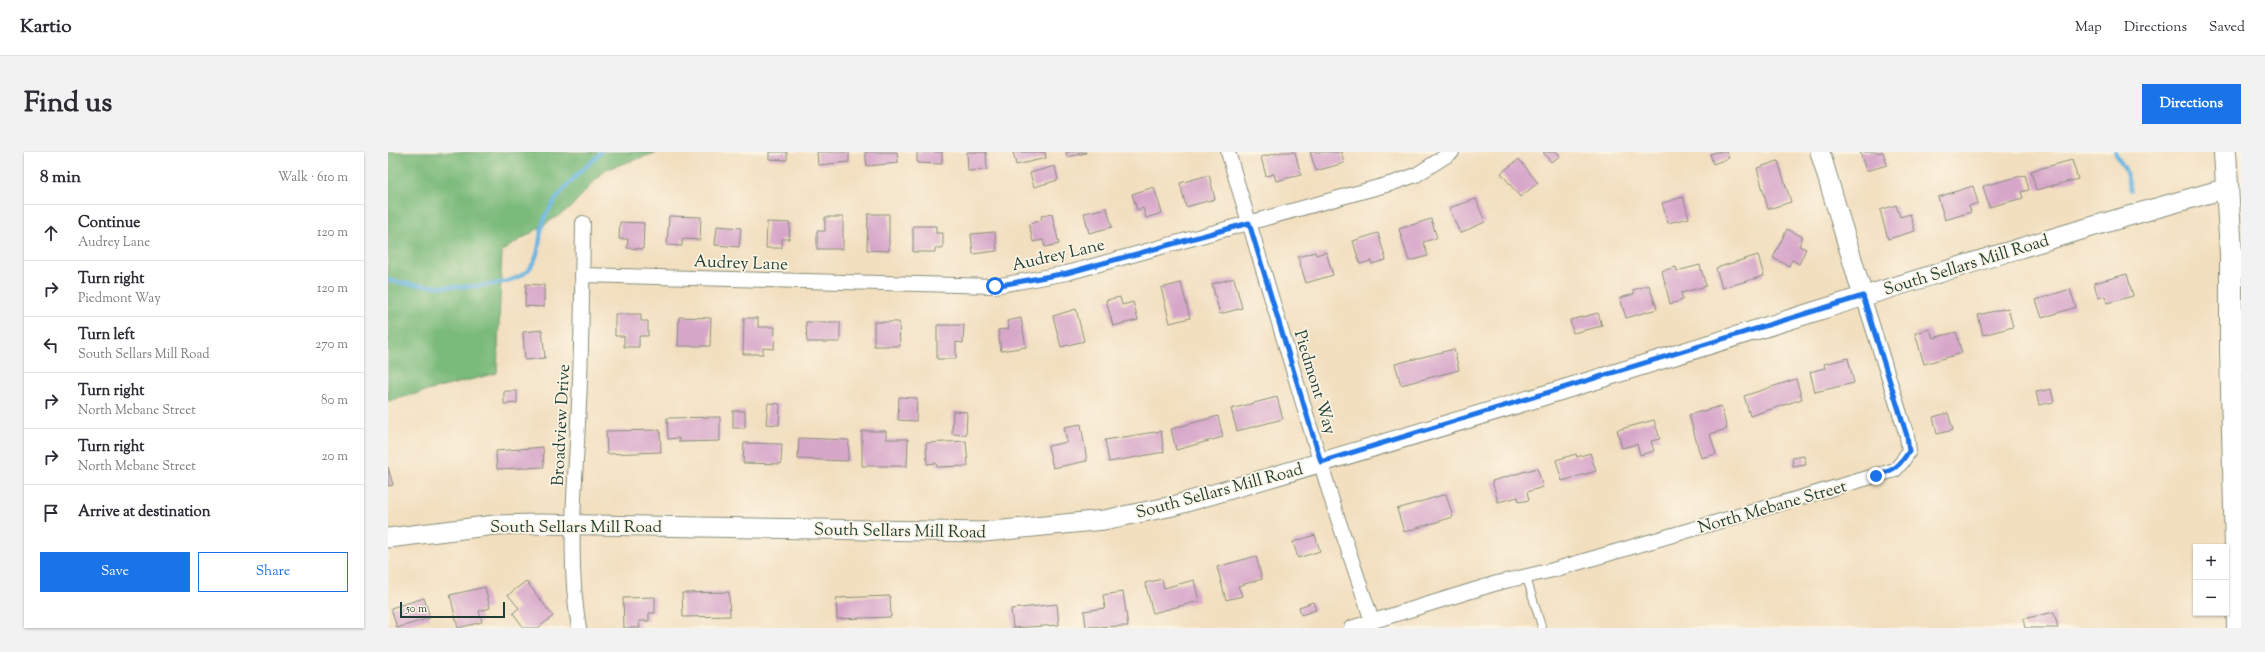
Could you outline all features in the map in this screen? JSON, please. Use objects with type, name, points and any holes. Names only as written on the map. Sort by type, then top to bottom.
[{"type":"main road","name":"North Mebane Street","points":[[1820,152],[1863,296]]},
{"type":"main road","points":[[2225,152],[2237,380],[2238,628]]},
{"type":"main road","name":"South Sellars Mill Road","points":[[388,538],[495,525],[573,524],[984,532],[1104,520],[1173,506],[2102,222],[2228,188]]},
{"type":"street","name":"Piedmont Way","points":[[1228,152],[1321,462],[1372,621]]},
{"type":"street","name":"Audrey Lane","points":[[582,275],[995,286],[1067,273],[1393,184],[1422,172],[1452,152]]},
{"type":"street","name":"Broadview Drive","points":[[579,628],[576,609],[572,553],[582,335],[584,223]]},
{"type":"street","name":"North Mebane Street","points":[[1372,621],[1895,470],[1909,451],[1907,436],[1863,296]]},
{"type":"street","points":[[1351,628],[1372,621]]},
{"type":"lane","points":[[1526,576],[1542,628]]},
{"type":"green space","points":[[388,152],[658,152],[604,170],[569,209],[502,251],[497,373],[388,401]]},
{"type":"building","points":[[769,152],[787,152],[787,160],[769,159]]},
{"type":"building","points":[[817,152],[849,152],[849,162],[818,165]]},
{"type":"building","points":[[865,152],[897,152],[898,163],[867,166]]},
{"type":"building","points":[[917,152],[942,152],[942,164],[917,163]]},
{"type":"building","points":[[967,152],[986,152],[987,170],[968,171]]},
{"type":"building","points":[[1013,152],[1045,152],[1046,158],[1016,165]]},
{"type":"building","points":[[1066,152],[1086,152],[1086,153],[1067,157]]},
{"type":"building","points":[[1282,152],[1295,152],[1301,175],[1276,181],[1274,174],[1266,176],[1261,157]]},
{"type":"building","points":[[1310,152],[1341,152],[1344,163],[1316,171]]},
{"type":"building","points":[[1543,152],[1557,152],[1560,156],[1551,162]]},
{"type":"building","points":[[1716,152],[1726,152],[1729,158],[1713,164],[1710,154]]},
{"type":"building","points":[[1860,152],[1883,152],[1887,165],[1866,171]]},
{"type":"building","points":[[1519,159],[1538,183],[1520,197],[1501,173]]},
{"type":"building","points":[[2072,160],[2078,179],[2036,190],[2031,171]]},
{"type":"building","points":[[1778,161],[1791,202],[1768,209],[1757,168]]},
{"type":"building","points":[[1055,166],[1058,180],[1034,187],[1030,173]]},
{"type":"building","points":[[1209,175],[1215,199],[1186,207],[1180,183]]},
{"type":"building","points":[[2025,175],[2029,190],[2021,192],[2023,198],[1989,207],[1983,186]]},
{"type":"building","points":[[1973,186],[1978,203],[1969,206],[1971,212],[1945,220],[1938,197]]},
{"type":"building","points":[[1154,187],[1162,213],[1146,218],[1143,208],[1137,210],[1132,194]]},
{"type":"building","points":[[1683,197],[1689,218],[1668,223],[1662,203]]},
{"type":"building","points":[[1476,199],[1485,222],[1460,233],[1449,208]]},
{"type":"building","points":[[1896,205],[1900,217],[1910,214],[1915,231],[1888,239],[1880,210]]},
{"type":"building","points":[[1107,208],[1112,227],[1089,233],[1084,213]]},
{"type":"building","points":[[868,214],[889,214],[889,251],[867,250]]},
{"type":"building","points":[[1052,214],[1059,244],[1045,247],[1043,240],[1033,242],[1029,224],[1042,220],[1041,216]]},
{"type":"building","points":[[669,216],[701,217],[700,240],[682,239],[682,246],[667,245]]},
{"type":"building","points":[[825,217],[843,217],[843,249],[817,249],[817,231],[825,231]]},
{"type":"building","points":[[1431,219],[1437,238],[1423,242],[1428,256],[1409,261],[1399,229]]},
{"type":"building","points":[[620,222],[644,223],[643,249],[627,248],[628,239],[619,239]]},
{"type":"building","points":[[767,222],[790,223],[789,239],[782,239],[782,248],[766,248]]},
{"type":"building","points":[[717,226],[741,228],[739,247],[715,245]]},
{"type":"building","points":[[913,226],[936,226],[936,233],[943,233],[943,248],[935,248],[935,252],[913,252]]},
{"type":"building","points":[[1787,229],[1803,237],[1799,246],[1806,249],[1799,264],[1792,260],[1789,266],[1773,258]]},
{"type":"building","points":[[995,232],[997,251],[973,254],[971,234]]},
{"type":"building","points":[[1378,233],[1386,260],[1372,264],[1371,261],[1360,264],[1353,241]]},
{"type":"building","points":[[1315,252],[1316,255],[1326,252],[1333,275],[1306,283],[1298,257]]},
{"type":"building","points":[[1758,255],[1764,276],[1722,288],[1716,268]]},
{"type":"building","points":[[1700,265],[1706,286],[1681,293],[1683,300],[1670,304],[1662,271],[1676,267],[1677,271]]},
{"type":"building","points":[[2127,274],[2133,296],[2107,303],[2105,296],[2098,298],[2094,283]]},
{"type":"building","points":[[1234,278],[1242,308],[1220,314],[1212,284]]},
{"type":"building","points":[[1181,283],[1190,318],[1170,323],[1161,288]]},
{"type":"building","points":[[526,284],[544,285],[544,307],[525,306]]},
{"type":"building","points":[[1649,285],[1657,309],[1626,318],[1620,298],[1634,294],[1633,290]]},
{"type":"building","points":[[2070,289],[2076,307],[2042,318],[2036,300]]},
{"type":"building","points":[[1120,297],[1122,305],[1133,302],[1138,320],[1113,326],[1106,300]]},
{"type":"building","points":[[2008,308],[2013,327],[1983,335],[1978,315]]},
{"type":"building","points":[[1076,309],[1084,341],[1061,347],[1053,316]]},
{"type":"building","points":[[1598,313],[1602,326],[1573,333],[1570,320]]},
{"type":"building","points":[[615,314],[641,314],[641,321],[648,321],[648,336],[639,336],[639,347],[624,347],[624,336],[615,336]]},
{"type":"building","points":[[679,317],[711,318],[710,346],[678,346]]},
{"type":"building","points":[[744,318],[758,318],[758,327],[775,327],[774,349],[763,348],[763,354],[743,354]]},
{"type":"building","points":[[1021,318],[1026,347],[1001,351],[998,330],[1009,329],[1007,321]]},
{"type":"building","points":[[806,322],[840,322],[840,342],[807,342]]},
{"type":"building","points":[[874,322],[899,322],[900,346],[874,346]]},
{"type":"building","points":[[937,325],[964,325],[963,343],[956,342],[956,359],[937,359]]},
{"type":"building","points":[[1930,329],[1933,338],[1956,332],[1962,353],[1924,364],[1915,333]]},
{"type":"building","points":[[542,330],[545,358],[525,360],[523,332]]},
{"type":"building","points":[[1454,349],[1459,370],[1401,385],[1395,364]]},
{"type":"building","points":[[1848,358],[1854,383],[1815,392],[1810,372],[1825,368],[1824,364]]},
{"type":"building","points":[[1796,379],[1802,399],[1750,416],[1744,396]]},
{"type":"building","points":[[2051,389],[2054,402],[2039,405],[2036,392]]},
{"type":"building","points":[[504,391],[517,391],[517,403],[504,404]]},
{"type":"building","points":[[899,397],[917,398],[916,421],[898,420]]},
{"type":"building","points":[[1277,397],[1283,419],[1237,431],[1231,409]]},
{"type":"building","points":[[768,403],[780,404],[779,425],[766,424]]},
{"type":"building","points":[[1721,406],[1727,429],[1710,434],[1716,454],[1701,458],[1689,415]]},
{"type":"building","points":[[733,411],[745,411],[745,428],[733,428]]},
{"type":"building","points":[[953,411],[967,412],[966,435],[952,434]]},
{"type":"building","points":[[1948,413],[1953,430],[1937,434],[1933,417]]},
{"type":"building","points":[[1218,416],[1223,437],[1176,450],[1171,429]]},
{"type":"building","points":[[720,417],[720,441],[679,442],[679,438],[668,439],[667,418]]},
{"type":"building","points":[[1654,420],[1660,439],[1651,441],[1654,451],[1640,455],[1637,444],[1622,448],[1617,430]]},
{"type":"building","points":[[1081,424],[1087,461],[1053,468],[1048,446],[1067,442],[1064,427]]},
{"type":"building","points":[[660,430],[661,452],[607,454],[606,431]]},
{"type":"building","points":[[862,431],[886,431],[886,439],[908,439],[907,466],[862,466]]},
{"type":"building","points":[[1161,431],[1164,452],[1109,462],[1105,440]]},
{"type":"building","points":[[799,438],[849,440],[848,461],[798,459]]},
{"type":"building","points":[[966,441],[968,466],[937,467],[936,463],[927,464],[926,443]]},
{"type":"building","points":[[744,443],[782,444],[781,464],[743,463]]},
{"type":"building","points":[[543,447],[544,467],[497,469],[496,451]]},
{"type":"building","points":[[1590,453],[1596,471],[1562,481],[1556,460],[1576,454],[1577,457]]},
{"type":"building","points":[[1804,456],[1806,465],[1793,467],[1792,458]]},
{"type":"building","points":[[388,467],[393,485],[388,486]]},
{"type":"building","points":[[1537,468],[1543,487],[1527,492],[1529,500],[1519,502],[1518,497],[1498,502],[1492,481]]},
{"type":"building","points":[[1446,494],[1453,517],[1404,532],[1397,509]]},
{"type":"building","points":[[1315,535],[1320,551],[1298,558],[1293,542]]},
{"type":"building","points":[[1256,556],[1262,579],[1238,586],[1242,596],[1226,600],[1217,567]]},
{"type":"building","points":[[1162,579],[1164,588],[1194,580],[1199,601],[1153,613],[1145,583]]},
{"type":"building","points":[[526,581],[553,616],[538,628],[524,628],[513,613],[519,608],[508,595]]},
{"type":"building","points":[[485,587],[490,608],[479,611],[482,622],[458,628],[450,595]]},
{"type":"building","points":[[729,592],[730,616],[683,617],[682,593]]},
{"type":"building","points":[[1123,592],[1128,626],[1086,627],[1084,611],[1105,608],[1103,595]]},
{"type":"building","points":[[890,596],[891,617],[837,619],[836,598]]},
{"type":"building","points":[[655,597],[655,613],[649,613],[649,621],[639,621],[640,628],[624,628],[623,598]]},
{"type":"building","points":[[424,598],[430,618],[397,628],[391,608]]},
{"type":"building","points":[[1313,602],[1316,610],[1301,615],[1299,607]]},
{"type":"building","points":[[1057,604],[1059,625],[1013,628],[1011,609]]},
{"type":"building","points":[[2054,612],[2058,628],[2025,628],[2023,619]]},
{"type":"waterway","points":[[388,280],[440,287],[462,287],[503,282],[519,276],[530,268],[534,262],[537,255],[544,219],[550,208],[571,181],[601,152]]},
{"type":"waterway","points":[[2115,152],[2125,169],[2131,190]]},
{"type":"route","points":[[995,286],[1024,282],[1067,273],[1249,223],[1266,274],[1321,462],[1669,357],[1863,296],[1907,436],[1909,451],[1895,470],[1876,476]]}]
